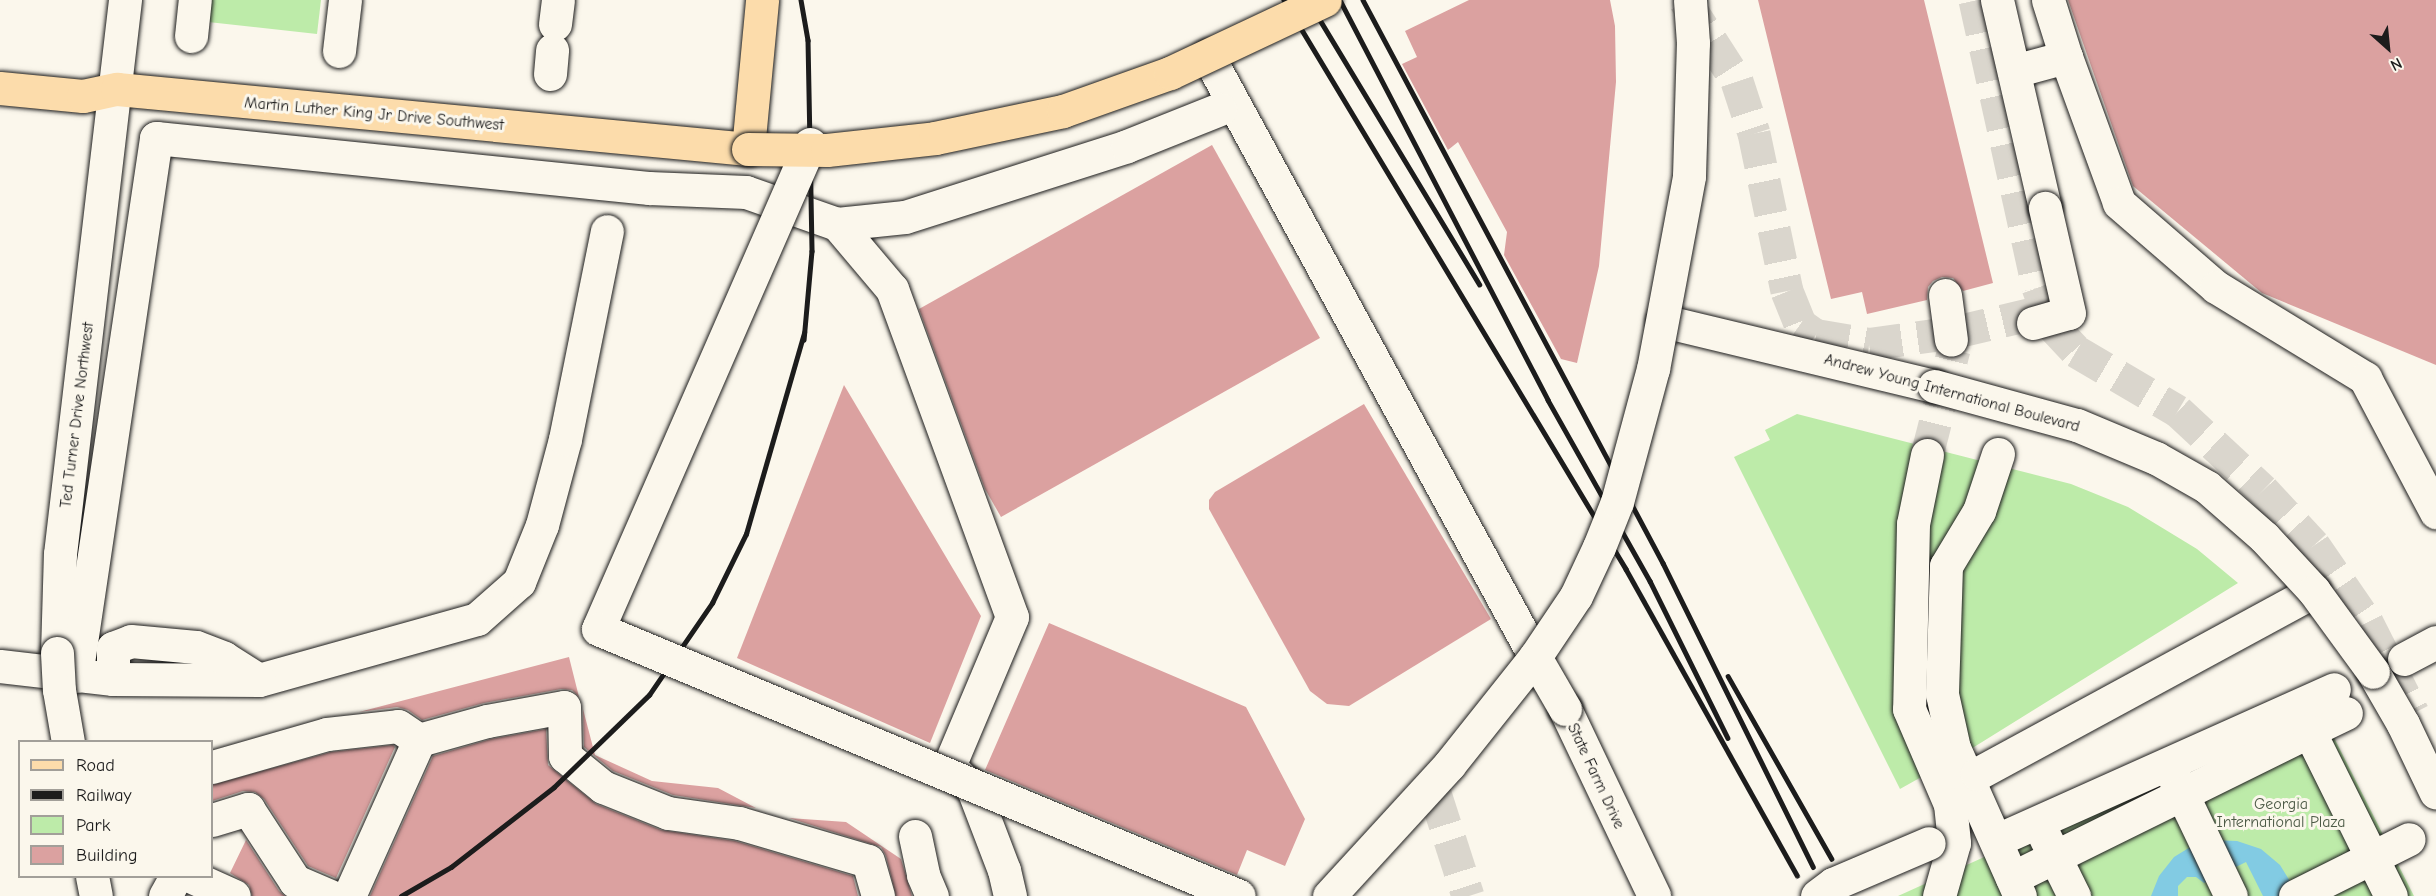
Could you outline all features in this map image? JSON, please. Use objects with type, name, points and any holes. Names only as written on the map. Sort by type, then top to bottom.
[{"type":"main road","points":[[748,149],[762,0]]},
{"type":"main road","name":"Martin Luther King Jr Drive Southwest","points":[[0,88],[83,96],[117,89],[748,149],[827,150],[936,138],[1063,111],[1170,73],[1325,0]]},
{"type":"street","name":"Ted Turner Drive Northwest","points":[[68,740],[59,690],[57,653],[60,554],[117,89],[125,0]]},
{"type":"street","points":[[191,36],[195,0]]},
{"type":"street","points":[[339,51],[345,0]]},
{"type":"street","points":[[1329,896],[1449,765],[1535,657],[1576,597],[1612,513],[1653,369],[1689,176],[1693,43],[1690,0]]},
{"type":"street","points":[[1997,0],[2069,314],[2033,323]]},
{"type":"street","points":[[2048,0],[2066,57],[2119,203],[2216,287],[2365,378],[2436,512]]},
{"type":"street","name":"State Farm Drive","points":[[1208,56],[1565,709],[1654,896]]},
{"type":"street","points":[[2014,71],[2066,57]]},
{"type":"street","points":[[76,675],[156,138],[649,188],[746,192],[837,224],[905,217],[1127,146],[1220,109]]},
{"type":"street","points":[[810,144],[598,629],[1239,896]]},
{"type":"street","points":[[837,224],[892,289],[1012,617],[949,766],[973,789],[1004,870],[1010,896]]},
{"type":"street","points":[[0,666],[113,679],[259,680],[477,619],[519,582],[542,525],[565,439],[607,231]]},
{"type":"street","points":[[1945,295],[1951,340]]},
{"type":"street","name":"Andrew Young International Boulevard","points":[[1663,321],[1977,397],[2077,425],[2156,458],[2207,487],[2264,537],[2314,591],[2373,672],[2403,724],[2436,793]]},
{"type":"street","points":[[1997,840],[2168,764],[2340,701],[2309,732],[2055,857],[2016,887],[1954,748],[1942,694],[1946,566],[1979,511],[1998,454]]},
{"type":"street","points":[[1927,455],[1913,524],[1909,709],[1950,804],[1954,843],[1939,896]]},
{"type":"street","points":[[1977,774],[2314,591]]},
{"type":"street","points":[[2404,659],[2436,642]]},
{"type":"street","points":[[213,767],[327,734],[398,726],[419,740],[487,721],[564,707],[565,756],[603,787],[668,813],[740,823],[868,861],[878,896]]},
{"type":"street","points":[[2309,732],[2391,896]]},
{"type":"street","points":[[349,896],[419,740]]},
{"type":"street","points":[[2168,764],[2231,896]]},
{"type":"street","points":[[213,820],[248,808],[295,881],[330,896]]},
{"type":"street","points":[[2038,822],[2074,896]]},
{"type":"street","points":[[915,836],[923,874],[932,896]]},
{"type":"street","points":[[2295,896],[2409,839]]},
{"type":"street","points":[[1817,896],[1833,884],[1929,843]]},
{"type":"street","points":[[92,878],[96,896]]},
{"type":"street","points":[[165,896],[175,878]]},
{"type":"street","points":[[194,878],[234,896]]},
{"type":"green space","points":[[201,0],[321,0],[317,34],[199,21]]},
{"type":"green space","points":[[1797,414],[2071,484],[2128,507],[2197,549],[2238,583],[1966,752],[1900,789],[1734,457],[1770,440],[1765,430]]},
{"type":"green space","name":"Georgia International Plaza","points":[[2318,706],[2414,896],[1898,896]]},
{"type":"water","points":[[2212,840],[2237,841],[2261,849],[2280,865],[2291,883],[2295,896],[2263,896],[2246,862],[2204,883],[2196,877],[2187,877],[2178,886],[2178,896],[2151,896],[2159,876],[2174,857],[2192,846]]},
{"type":"building","points":[[1469,0],[1610,0],[1615,26],[1616,82],[1599,266],[1577,363],[1561,359],[1504,255],[1507,232],[1458,142],[1448,150],[1402,64],[1417,57],[1405,31]]},
{"type":"building","points":[[1758,0],[1924,0],[1993,283],[1963,291],[1953,278],[1942,277],[1933,281],[1928,287],[1927,300],[1867,314],[1862,292],[1831,299]]},
{"type":"building","points":[[2068,0],[2436,0],[2436,365],[2262,293],[2133,186]]},
{"type":"building","points":[[1212,145],[1320,338],[1001,517],[985,489],[919,309]]},
{"type":"building","points":[[844,385],[981,616],[930,743],[737,658]]},
{"type":"building","points":[[1364,404],[1491,619],[1349,706],[1327,704],[1310,691],[1209,509],[1209,500],[1215,492]]},
{"type":"building","points":[[1049,623],[1246,707],[1305,819],[1285,866],[1247,850],[1237,875],[985,770]]},
{"type":"building","points":[[569,657],[579,697],[572,690],[561,689],[484,703],[422,720],[408,710],[397,707],[359,712]]},
{"type":"building","points":[[583,709],[595,755],[652,781],[718,788],[756,808],[673,795],[613,771],[584,747]]},
{"type":"building","points":[[546,729],[548,765],[596,804],[661,830],[735,841],[853,876],[858,896],[370,896],[433,756],[491,739]]},
{"type":"building","points":[[393,745],[395,747],[336,878],[308,866],[264,799],[255,792],[243,791],[213,801],[213,785],[331,752]]},
{"type":"building","points":[[789,818],[846,822],[901,859],[912,896],[896,896],[886,856],[881,847]]},
{"type":"building","points":[[246,840],[279,891],[285,896],[252,896],[249,885],[230,873]]},
{"type":"tunnel","points":[[1685,0],[1737,81],[1754,133],[1787,291],[1800,324],[1816,335],[1869,344],[1955,332],[2047,310]]},
{"type":"tunnel","points":[[1975,0],[2038,287],[2052,325],[2076,351],[2178,411],[2263,490],[2314,545],[2367,622],[2413,713]]},
{"type":"tunnel","points":[[1927,455],[1954,349],[1951,340]]},
{"type":"tunnel","points":[[1435,793],[1468,896]]},
{"type":"railway","points":[[801,0],[808,40],[812,251],[804,340]]},
{"type":"railway","points":[[1284,0],[1626,569],[1797,875]]},
{"type":"railway","points":[[1308,0],[1479,284]]},
{"type":"railway","points":[[1340,0],[1548,400],[1650,581],[1728,738]]},
{"type":"railway","points":[[1363,0],[1663,563],[1813,867]]},
{"type":"railway","points":[[401,896],[451,867],[554,787],[649,695],[712,603],[746,534],[804,333]]},
{"type":"railway","points":[[1728,676],[1832,859]]}]
